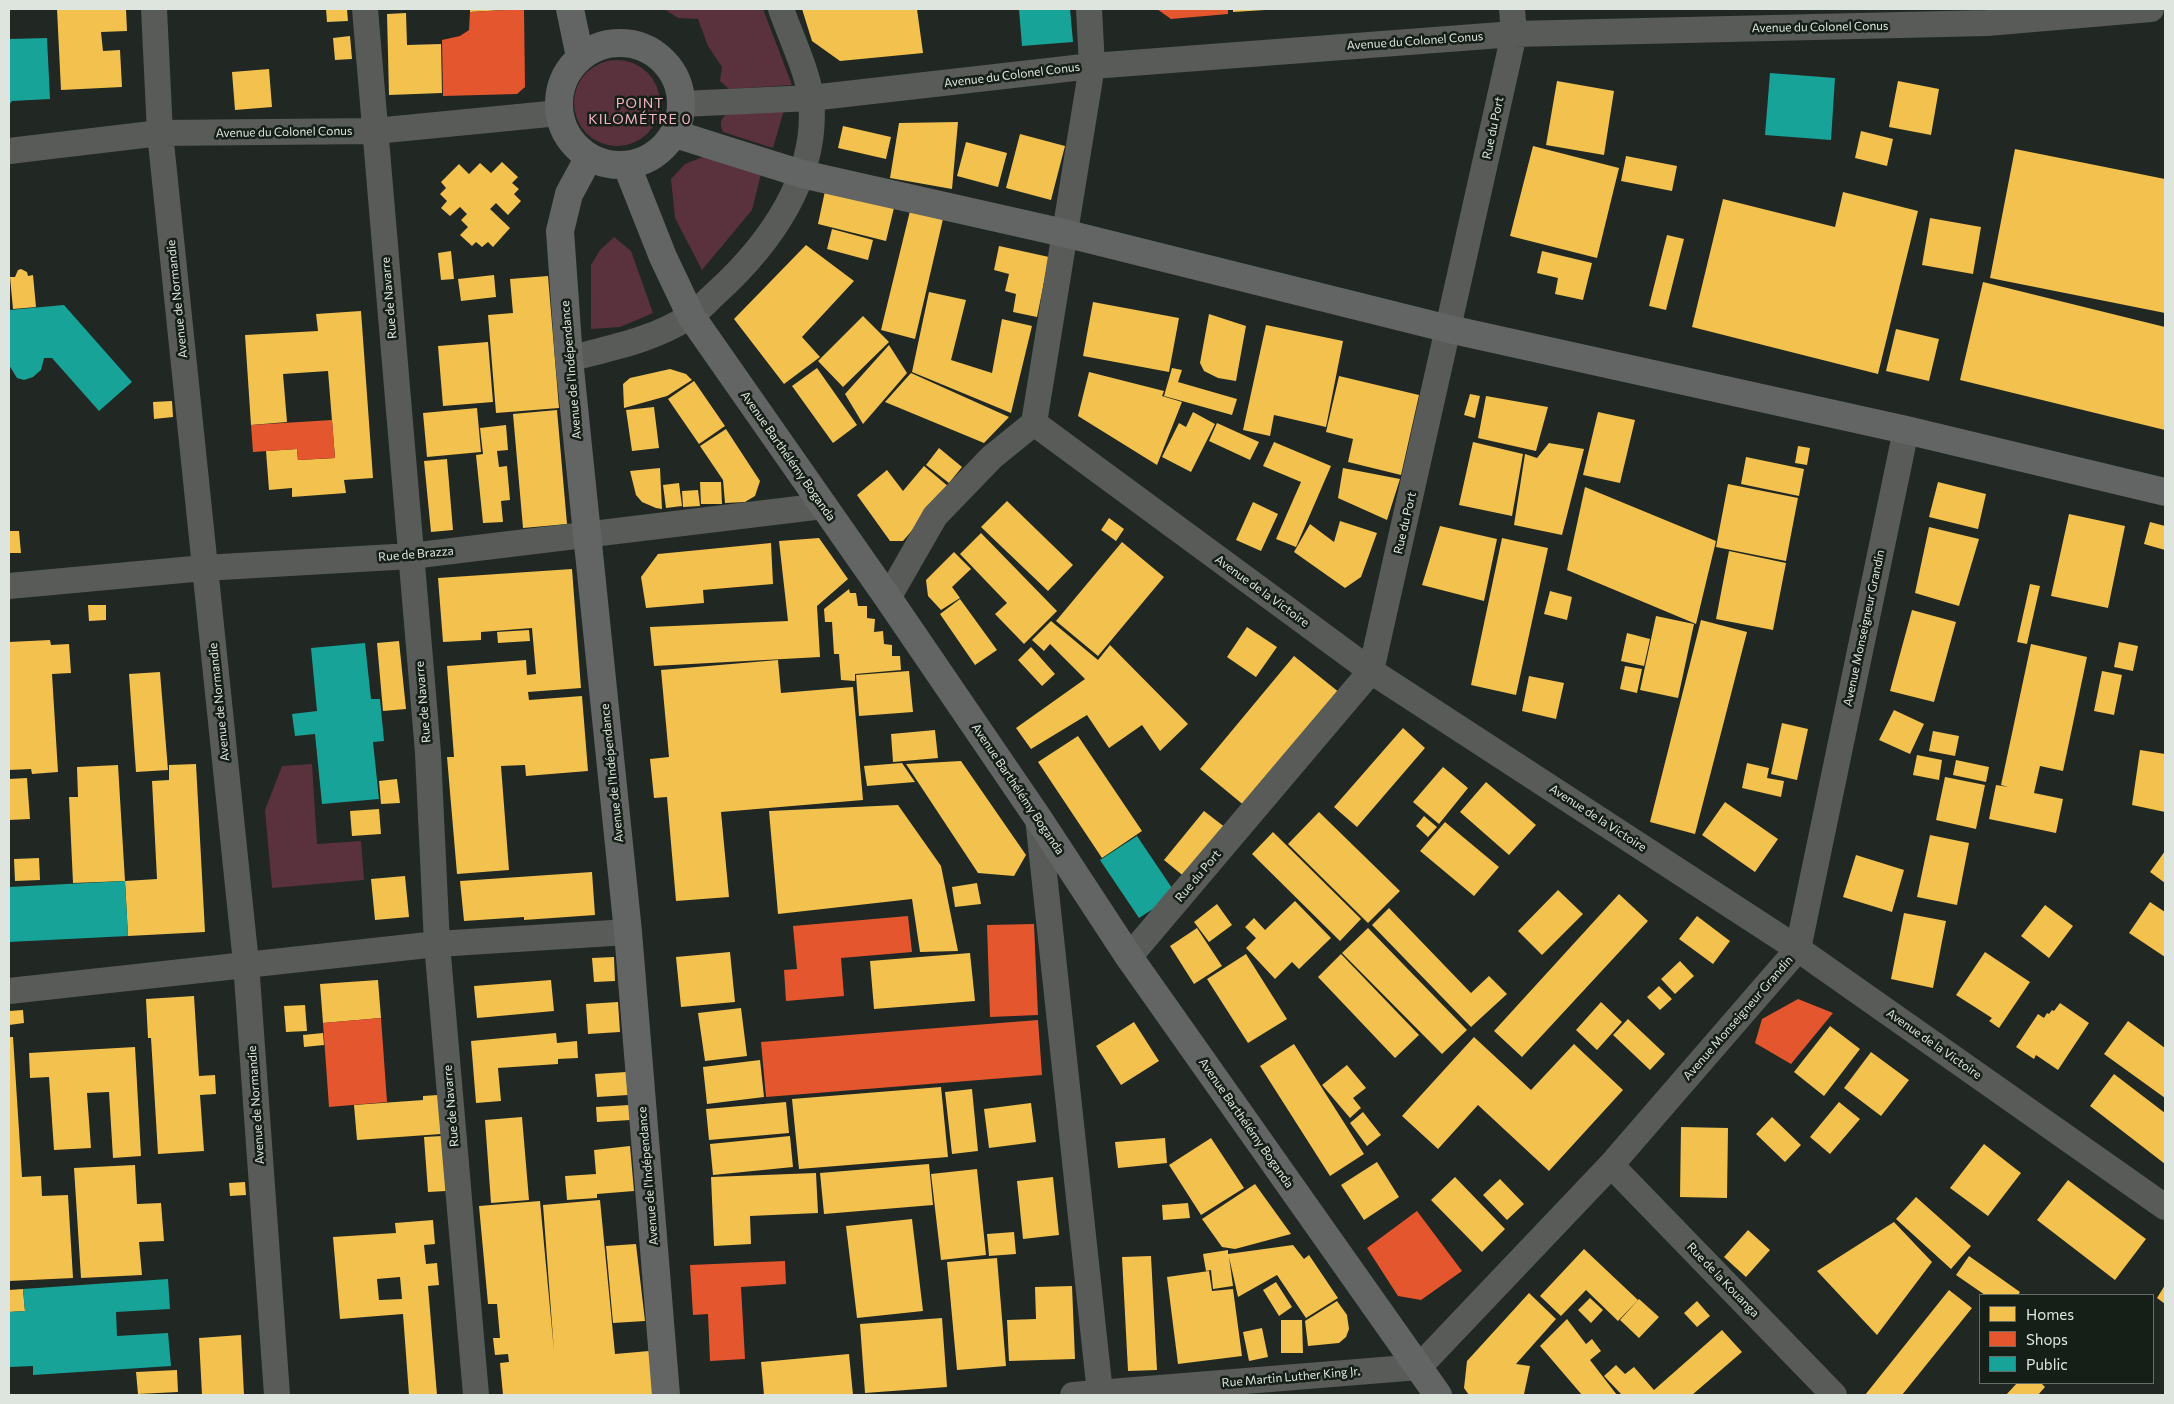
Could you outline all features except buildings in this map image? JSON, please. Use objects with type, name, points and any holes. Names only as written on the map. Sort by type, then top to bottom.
[{"type":"main road","points":[[570,9],[580,56]]},
{"type":"main road","points":[[624,42],[646,48],[665,62],[678,81],[682,104],[675,134],[663,150],[646,160],[627,166],[607,164],[589,157],[569,139],[559,113],[562,82],[580,56],[601,46],[624,42]]},
{"type":"main road","points":[[675,134],[802,174],[1064,233],[1449,329],[1906,430],[2165,492]]},
{"type":"main road","name":"Avenue de l'Indépendance","points":[[589,157],[569,194],[560,231],[569,359],[628,932],[666,1395]]},
{"type":"main road","name":"Avenue Barthélémy Boganda","points":[[627,166],[663,256],[690,316],[888,598],[1038,818],[1129,957],[1429,1385]]},
{"type":"street","name":"Avenue de Normandie","points":[[154,9],[160,133],[246,964],[277,1395]]},
{"type":"street","name":"Rue de Navarre","points":[[365,9],[428,753],[437,944],[476,1395]]},
{"type":"street","points":[[569,359],[644,339],[690,316],[730,280],[766,241],[785,210],[802,174],[810,130],[811,98],[798,53],[780,9]]},
{"type":"street","points":[[888,598],[935,516],[992,457],[1034,423],[1092,66],[1089,9]]},
{"type":"street","name":"Avenue du Colonel Conus","points":[[682,104],[811,98],[1513,21],[1988,16],[2150,9]]},
{"type":"street","name":"Rue du Port","points":[[1129,957],[1371,671],[1449,329],[1513,21]]},
{"type":"street","name":"Avenue du Colonel Conus","points":[[9,151],[160,133],[375,131],[559,113]]},
{"type":"street","name":"Avenue de la Victoire","points":[[1034,423],[1371,671],[1798,948],[2165,1207]]},
{"type":"street","name":"Avenue Monseigneur Grandin","points":[[1429,1385],[1611,1164],[1798,948],[1906,430]]},
{"type":"street","name":"Rue de Brazza","points":[[9,586],[204,568],[411,556],[823,506]]},
{"type":"street","points":[[1038,818],[1100,1392]]},
{"type":"street","points":[[9,991],[437,944],[628,932]]},
{"type":"street","name":"Rue de la Kouanga","points":[[1611,1164],[1834,1395]]},
{"type":"street","name":"Rue Martin Luther King Jr.","points":[[1073,1395],[1100,1392],[1429,1385]]},
{"type":"shaded area","points":[[664,9],[763,9],[792,85],[729,89],[720,81],[722,67],[708,46],[698,19],[678,18]]},
{"type":"shaded area","points":[[617,60],[634,63],[648,72],[657,86],[660,103],[657,120],[648,134],[634,143],[617,146],[600,143],[586,134],[577,120],[574,103],[577,86],[586,72],[600,63]]},
{"type":"shaded area","points":[[784,110],[773,148],[723,132],[721,126],[721,121],[727,113]]},
{"type":"shaded area","points":[[703,157],[762,170],[752,210],[702,270],[675,218],[671,179],[685,164]]},
{"type":"shaded area","points":[[614,237],[631,251],[653,313],[620,327],[591,329],[591,265],[600,250]]},
{"type":"shaded area","points":[[312,764],[317,844],[361,841],[364,880],[272,888],[265,810],[282,766]]},
{"type":"district","name":"POINT KILOMÉTRE 0","points":[[640,112]]}]
